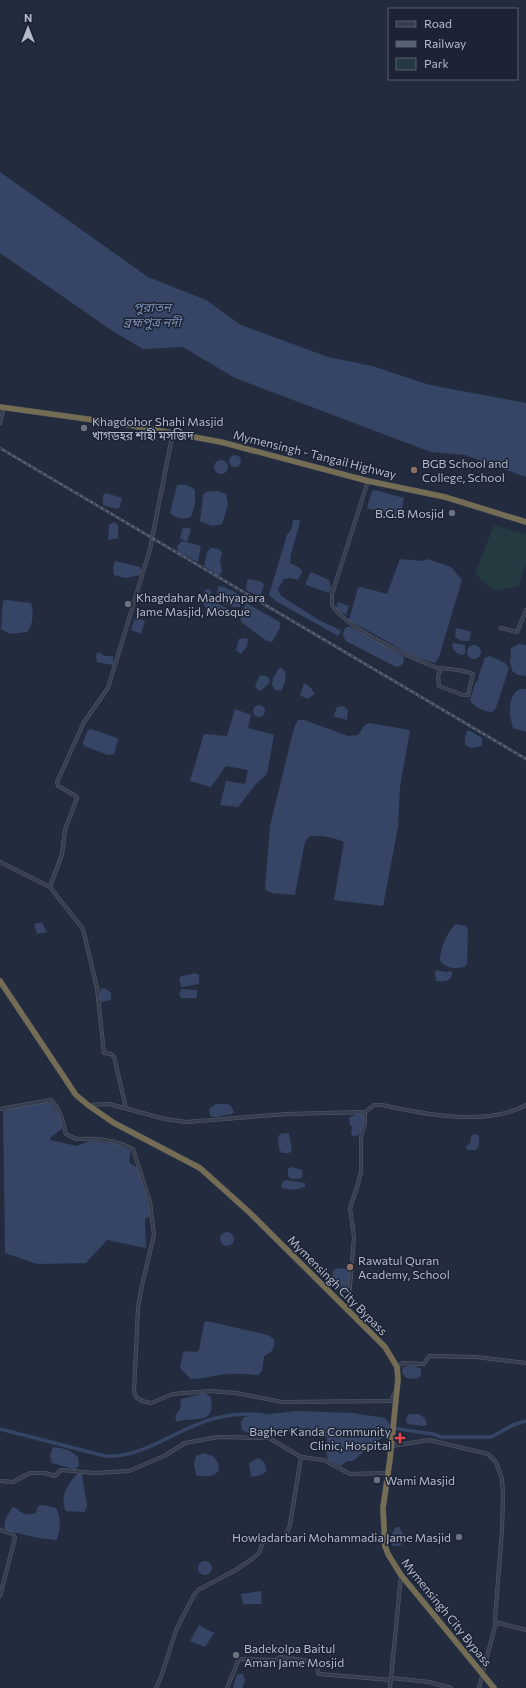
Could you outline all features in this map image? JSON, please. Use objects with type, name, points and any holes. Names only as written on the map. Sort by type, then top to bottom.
[{"type":"highway","name":"Mymensingh - Tangail Highway","points":[[2,407],[62,414],[173,432],[220,442],[368,481],[445,497],[526,522]]},
{"type":"highway","name":"Mymensingh City Bypass","points":[[0,981],[53,1063],[76,1095],[88,1106],[114,1123],[200,1168],[249,1212],[385,1347],[397,1368],[398,1388],[392,1446],[383,1508],[385,1546],[388,1554],[401,1575],[494,1688]]},
{"type":"street","points":[[0,423],[2,407]]},
{"type":"street","points":[[50,887],[62,854],[65,830],[77,798],[58,786],[57,782],[84,722],[108,688],[150,549],[173,432]]},
{"type":"street","points":[[368,481],[332,594],[332,605],[346,621],[404,655],[441,668],[473,674],[468,695],[439,686],[438,676],[441,668]]},
{"type":"street","points":[[501,628],[517,632],[526,610]]},
{"type":"street","points":[[0,862],[50,887],[83,930],[97,988],[104,1053],[112,1054],[114,1057],[126,1108]]},
{"type":"street","points":[[0,1109],[51,1100],[55,1103],[65,1124],[66,1134],[74,1138],[108,1141],[122,1144],[133,1149],[150,1202],[154,1235],[142,1285],[136,1334],[134,1391],[136,1397],[142,1401],[151,1403],[173,1394],[210,1391],[236,1393],[282,1402],[391,1401],[393,1392],[398,1388]]},
{"type":"street","points":[[88,1106],[109,1104],[165,1119],[186,1122],[280,1114],[365,1112],[374,1105],[473,1118],[518,1110],[526,1105]]},
{"type":"street","points":[[348,1311],[354,1237],[350,1208],[361,1172],[361,1137],[365,1123],[365,1112]]},
{"type":"street","points":[[397,1368],[402,1364],[424,1364],[429,1356],[476,1357],[526,1363]]},
{"type":"street","points":[[0,1481],[13,1482],[30,1473],[45,1473],[55,1476],[61,1470],[95,1473],[129,1471],[164,1456],[185,1443],[218,1437],[270,1438],[301,1457],[324,1460],[350,1474],[388,1473]]},
{"type":"street","points":[[392,1446],[429,1440],[488,1454],[496,1462],[502,1479],[503,1495],[502,1530],[497,1578],[496,1625],[492,1632],[479,1688]]},
{"type":"street","points":[[156,1688],[176,1630],[198,1590],[247,1562],[259,1552],[263,1542],[285,1536],[290,1525],[301,1457]]},
{"type":"street","points":[[0,1530],[13,1534],[15,1538],[0,1596]]},
{"type":"street","points":[[390,1688],[401,1575]]},
{"type":"street","points":[[496,1625],[499,1623],[526,1630]]},
{"type":"street","points":[[227,1688],[239,1659],[276,1660],[280,1657],[317,1662],[318,1673],[320,1674],[429,1682],[451,1688]]},
{"type":"green space","points":[[494,525],[526,534],[526,563],[519,586],[494,591],[475,574]]},
{"type":"water","name":"পুরাতন ব্রহ্মপুত্র নদী","points":[[0,172],[148,277],[206,300],[241,325],[328,357],[372,366],[430,385],[526,403],[526,477],[465,455],[431,452],[235,378],[183,347],[143,349],[114,332],[0,253]]},
{"type":"water","points":[[235,455],[239,457],[241,461],[239,465],[235,467],[231,465],[229,461],[231,457]]},
{"type":"water","points":[[221,460],[226,462],[228,467],[226,472],[221,474],[216,472],[214,467],[216,462]]},
{"type":"water","points":[[177,485],[187,485],[195,490],[195,504],[191,517],[180,518],[170,513]]},
{"type":"water","points":[[375,490],[404,498],[400,517],[367,508],[372,491]]},
{"type":"water","points":[[217,491],[226,494],[228,505],[222,524],[212,526],[200,521],[203,495],[206,492]]},
{"type":"water","points":[[106,493],[122,498],[120,507],[116,509],[103,505],[103,495]]},
{"type":"water","points":[[293,520],[299,520],[300,522],[290,563],[300,568],[302,572],[298,580],[291,578],[284,579],[278,589],[281,596],[319,620],[340,630],[341,632],[338,636],[276,601],[269,595],[287,535],[292,528]]},
{"type":"water","points":[[114,522],[118,525],[118,538],[108,540],[109,525]]},
{"type":"water","points":[[183,527],[191,529],[187,542],[180,538]]},
{"type":"water","points":[[182,541],[201,546],[198,562],[178,552],[177,546]]},
{"type":"water","points":[[211,548],[219,549],[222,552],[220,562],[222,571],[219,576],[204,566],[207,552]]},
{"type":"water","points":[[400,559],[423,561],[427,559],[451,567],[462,580],[439,657],[435,663],[413,656],[349,620],[358,588],[361,587],[387,594]]},
{"type":"water","points":[[115,561],[140,567],[142,571],[140,575],[126,578],[114,575],[113,567]]},
{"type":"water","points":[[311,572],[329,580],[331,588],[329,593],[306,585]]},
{"type":"water","points":[[249,579],[262,582],[264,585],[260,597],[246,590],[247,581]]},
{"type":"water","points":[[218,586],[239,595],[243,599],[240,607],[233,607],[219,601],[217,593]]},
{"type":"water","points":[[209,589],[211,591],[210,600],[231,610],[232,613],[224,615],[206,608],[203,597],[205,590]]},
{"type":"water","points":[[6,600],[31,603],[31,626],[27,632],[10,634],[1,629],[3,601]]},
{"type":"water","points":[[338,602],[349,606],[346,615],[336,609]]},
{"type":"water","points":[[246,603],[280,622],[280,628],[272,642],[267,641],[241,622],[240,614]]},
{"type":"water","points":[[135,617],[145,621],[141,634],[131,630]]},
{"type":"water","points":[[347,627],[350,627],[404,657],[403,664],[398,667],[394,666],[346,641],[343,636],[344,630]]},
{"type":"water","points":[[458,628],[471,632],[469,641],[462,641],[455,637],[456,629]]},
{"type":"water","points":[[239,639],[248,639],[247,646],[241,654],[236,650]]},
{"type":"water","points":[[453,643],[465,645],[465,653],[463,655],[455,651],[453,648]]},
{"type":"water","points":[[519,644],[526,645],[526,676],[518,675],[513,672],[510,664],[511,648]]},
{"type":"water","points":[[474,645],[479,647],[481,652],[479,657],[474,659],[469,657],[467,652],[469,647]]},
{"type":"water","points":[[98,652],[105,656],[113,656],[113,665],[97,662],[96,655]]},
{"type":"water","points":[[490,656],[505,663],[509,668],[496,708],[492,712],[480,709],[470,700],[476,681],[479,680],[478,678],[485,658]]},
{"type":"water","points":[[279,668],[282,668],[286,677],[281,691],[275,690],[272,685],[273,678]]},
{"type":"water","points":[[260,675],[268,677],[270,682],[261,691],[255,686]]},
{"type":"water","points":[[304,683],[311,688],[315,694],[307,699],[300,695]]},
{"type":"water","points":[[520,689],[526,689],[526,732],[513,728],[510,712],[513,696]]},
{"type":"water","points":[[257,705],[261,705],[265,711],[261,717],[257,717],[253,713],[253,709]]},
{"type":"water","points":[[343,706],[348,710],[347,720],[335,717],[334,715],[337,707]]},
{"type":"water","points":[[235,709],[251,715],[248,728],[274,735],[267,774],[256,784],[238,807],[220,805],[226,781],[245,784],[248,770],[226,766],[211,787],[190,781],[204,734],[227,736]]},
{"type":"water","points":[[298,720],[304,720],[348,736],[358,735],[364,726],[369,723],[410,730],[400,787],[398,827],[383,906],[334,900],[344,842],[323,836],[310,836],[305,842],[295,895],[272,893],[265,890],[270,826],[294,728]]},
{"type":"water","points":[[91,729],[117,738],[118,740],[114,754],[108,755],[84,746],[83,742],[88,730]]},
{"type":"water","points":[[467,731],[470,731],[482,738],[482,746],[471,748],[465,745]]},
{"type":"water","points":[[42,922],[47,932],[37,934],[34,924]]},
{"type":"water","points":[[456,924],[466,926],[468,930],[467,964],[464,967],[454,968],[445,966],[440,961],[441,952],[445,941],[450,931]]},
{"type":"water","points":[[437,970],[445,972],[452,971],[452,975],[445,981],[436,981],[435,972]]},
{"type":"water","points":[[195,973],[199,975],[199,984],[181,987],[179,977]]},
{"type":"water","points":[[101,988],[106,989],[111,993],[111,1000],[102,1002],[99,998]]},
{"type":"water","points":[[182,989],[197,990],[197,998],[181,998],[179,993]]},
{"type":"water","points":[[44,1102],[51,1103],[61,1119],[63,1128],[50,1138],[50,1140],[77,1146],[90,1141],[117,1144],[131,1151],[129,1161],[132,1165],[137,1167],[147,1197],[150,1217],[145,1218],[146,1248],[107,1240],[86,1263],[37,1264],[5,1253],[3,1111]]},
{"type":"water","points":[[216,1104],[227,1104],[231,1106],[234,1112],[232,1114],[215,1117],[210,1116],[209,1109]]},
{"type":"water","points":[[357,1113],[364,1115],[365,1119],[361,1133],[354,1137],[351,1134],[352,1127],[350,1125],[349,1118]]},
{"type":"water","points":[[289,1133],[292,1151],[289,1153],[282,1153],[279,1149],[278,1137],[280,1134]]},
{"type":"water","points":[[475,1134],[479,1136],[479,1146],[476,1150],[468,1150],[466,1147],[471,1142],[471,1136]]},
{"type":"water","points":[[291,1167],[302,1170],[302,1178],[292,1179],[288,1176],[288,1169]]},
{"type":"water","points":[[285,1180],[305,1183],[305,1187],[294,1190],[282,1188],[281,1185]]},
{"type":"water","points":[[227,1232],[232,1234],[234,1239],[232,1244],[227,1246],[222,1244],[220,1239],[222,1234]]},
{"type":"water","points":[[337,1268],[347,1269],[350,1273],[346,1293],[342,1292],[332,1281],[333,1271]]},
{"type":"water","points":[[206,1321],[268,1335],[274,1339],[273,1349],[270,1353],[264,1356],[262,1371],[258,1375],[230,1374],[191,1379],[180,1368],[183,1353],[185,1351],[196,1352],[199,1350],[204,1323]]},
{"type":"water","points":[[412,1365],[421,1369],[421,1376],[416,1379],[406,1378],[402,1373],[403,1367]]},
{"type":"water","points":[[205,1393],[211,1397],[212,1407],[207,1417],[177,1422],[175,1416],[180,1409],[181,1399]]},
{"type":"water","points":[[296,1411],[353,1413],[385,1418],[390,1425],[389,1433],[369,1447],[353,1461],[347,1461],[341,1466],[328,1460],[326,1452],[327,1438],[320,1433],[302,1431],[254,1435],[242,1430],[241,1423],[244,1417]]},
{"type":"water","points":[[409,1414],[418,1414],[425,1418],[427,1425],[407,1424],[406,1419]]},
{"type":"water","points":[[53,1447],[73,1453],[78,1457],[79,1466],[74,1469],[52,1463],[50,1456]]},
{"type":"water","points":[[204,1453],[213,1456],[218,1463],[219,1470],[211,1476],[196,1475],[194,1464],[196,1456]]},
{"type":"water","points":[[258,1458],[264,1462],[267,1471],[261,1475],[251,1477],[249,1463]]},
{"type":"water","points":[[78,1473],[82,1474],[87,1506],[84,1512],[66,1511],[64,1506],[64,1495],[71,1481]]},
{"type":"water","points":[[43,1505],[56,1508],[58,1511],[60,1529],[56,1540],[38,1538],[5,1530],[6,1518],[13,1507],[23,1513],[30,1514],[36,1513],[38,1506]]},
{"type":"water","points":[[396,1527],[399,1527],[404,1536],[404,1543],[399,1546],[393,1546],[391,1541]]},
{"type":"water","points":[[202,1561],[208,1561],[212,1565],[212,1571],[208,1575],[202,1575],[198,1571],[198,1565]]},
{"type":"water","points":[[261,1591],[262,1604],[243,1604],[241,1594]]},
{"type":"water","points":[[199,1625],[214,1633],[205,1647],[190,1641]]},
{"type":"water","points":[[237,1674],[243,1674],[245,1681],[242,1688],[233,1688]]},
{"type":"waterway","points":[[0,1429],[105,1456],[116,1456],[128,1454],[149,1447],[208,1420],[245,1414],[263,1415]]},
{"type":"waterway","points":[[392,1428],[433,1434],[441,1437],[491,1437],[513,1425],[526,1421]]},
{"type":"railway","points":[[0,448],[526,759]]},
{"type":"place","name":"Khagdohor Shahi Masjid খাগডহর শাহী মসজিদ","points":[[84,428]]},
{"type":"place","name":"BGB School and College, School","points":[[414,470]]},
{"type":"place","name":"B.G.B Mosjid","points":[[452,513]]},
{"type":"place","name":"Khagdahar Madhyapara Jame Masjid, Mosque","points":[[128,604]]},
{"type":"place","name":"Rawatul Quran Academy, School","points":[[350,1267]]},
{"type":"place","name":"Bagher Kanda Community Clinic, Hospital","points":[[400,1438]]},
{"type":"place","name":"Wami Masjid","points":[[377,1480]]},
{"type":"place","name":"Howladarbari Mohammadia Jame Masjid","points":[[459,1537]]},
{"type":"place","name":"Badekolpa Baitul Aman Jame Mosjid","points":[[236,1655]]}]
